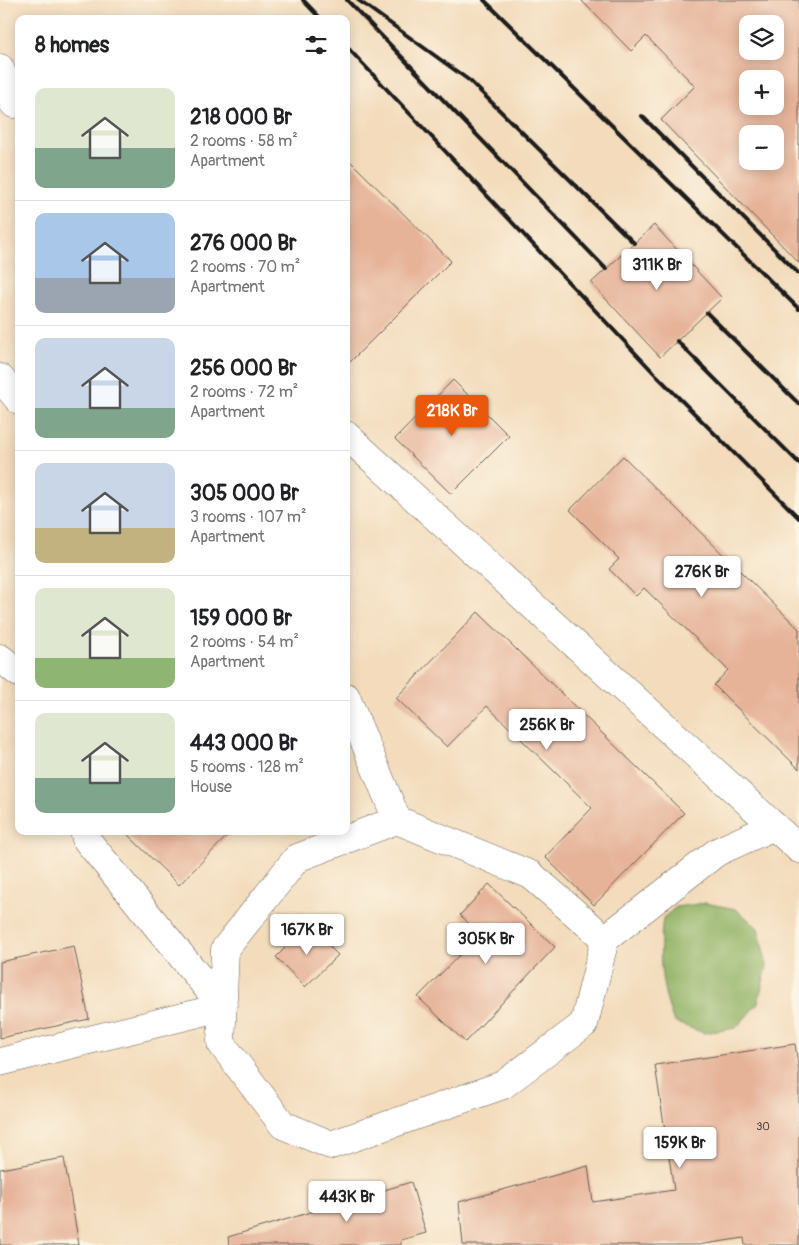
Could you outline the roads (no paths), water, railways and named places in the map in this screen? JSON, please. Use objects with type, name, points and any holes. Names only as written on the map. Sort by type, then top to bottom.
[{"type":"lane","points":[[0,68],[14,104]]},
{"type":"lane","points":[[0,378],[15,395]]},
{"type":"lane","points":[[350,440],[799,849]]},
{"type":"lane","points":[[0,658],[15,670]]},
{"type":"lane","points":[[350,708],[397,820]]},
{"type":"lane","points":[[605,940],[531,876],[397,820],[297,858],[225,949],[221,1043],[283,1124],[331,1145],[503,1085],[584,1024],[605,940],[717,852],[774,826]]},
{"type":"lane","points":[[85,835],[86,839],[223,1006]]},
{"type":"lane","points":[[0,1062],[223,1006]]},
{"type":"railway","points":[[303,0],[317,15]]},
{"type":"railway","points":[[347,0],[606,269]]},
{"type":"railway","points":[[358,0],[470,81],[634,243]]},
{"type":"railway","points":[[484,0],[799,309]]},
{"type":"railway","points":[[350,50],[656,375],[799,518]]},
{"type":"railway","points":[[642,116],[799,274]]},
{"type":"railway","points":[[707,313],[799,404]]},
{"type":"railway","points":[[677,341],[799,463]]}]
